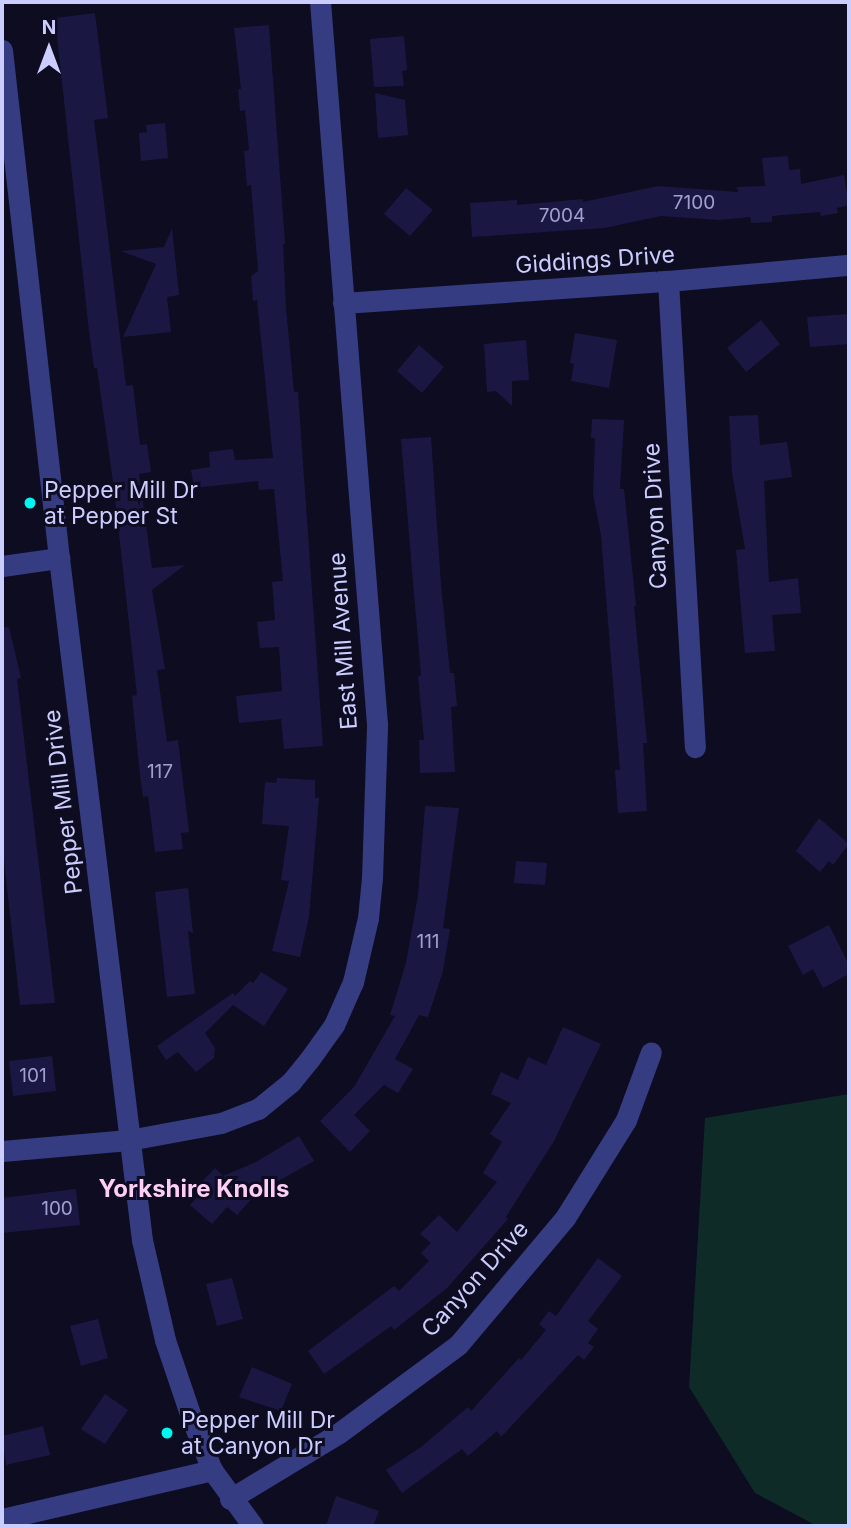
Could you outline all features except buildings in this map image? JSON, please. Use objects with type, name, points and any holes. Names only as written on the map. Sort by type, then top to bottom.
[{"type":"street","name":"East Mill Avenue","points":[[2,1151],[129,1140],[221,1123],[258,1109],[297,1075],[334,1025],[353,982],[372,878],[377,724],[320,2]]},
{"type":"street","name":"Pepper Mill Drive","points":[[2,50],[59,558],[129,1140],[152,1290],[176,1376],[212,1470],[230,1499],[253,1526]]},
{"type":"street","name":"Giddings Drive","points":[[343,303],[668,281],[849,265]]},
{"type":"street","name":"Canyon Drive","points":[[668,281],[695,747]]},
{"type":"street","points":[[2,566],[59,558]]},
{"type":"street","name":"Canyon Drive","points":[[230,1499],[339,1433],[458,1345],[565,1217],[626,1120],[651,1052]]},
{"type":"street","points":[[2,1519],[212,1470]]},
{"type":"green space","points":[[849,1094],[849,1526],[817,1526],[755,1493],[689,1387],[705,1118]]},
{"type":"place","name":"Pepper Mill Dr at Pepper St","points":[[30,503]]},
{"type":"place","name":"Pepper Mill Dr at Canyon Dr","points":[[167,1433]]},
{"type":"district","name":"Yorkshire Knolls","points":[[194,1189]]}]
